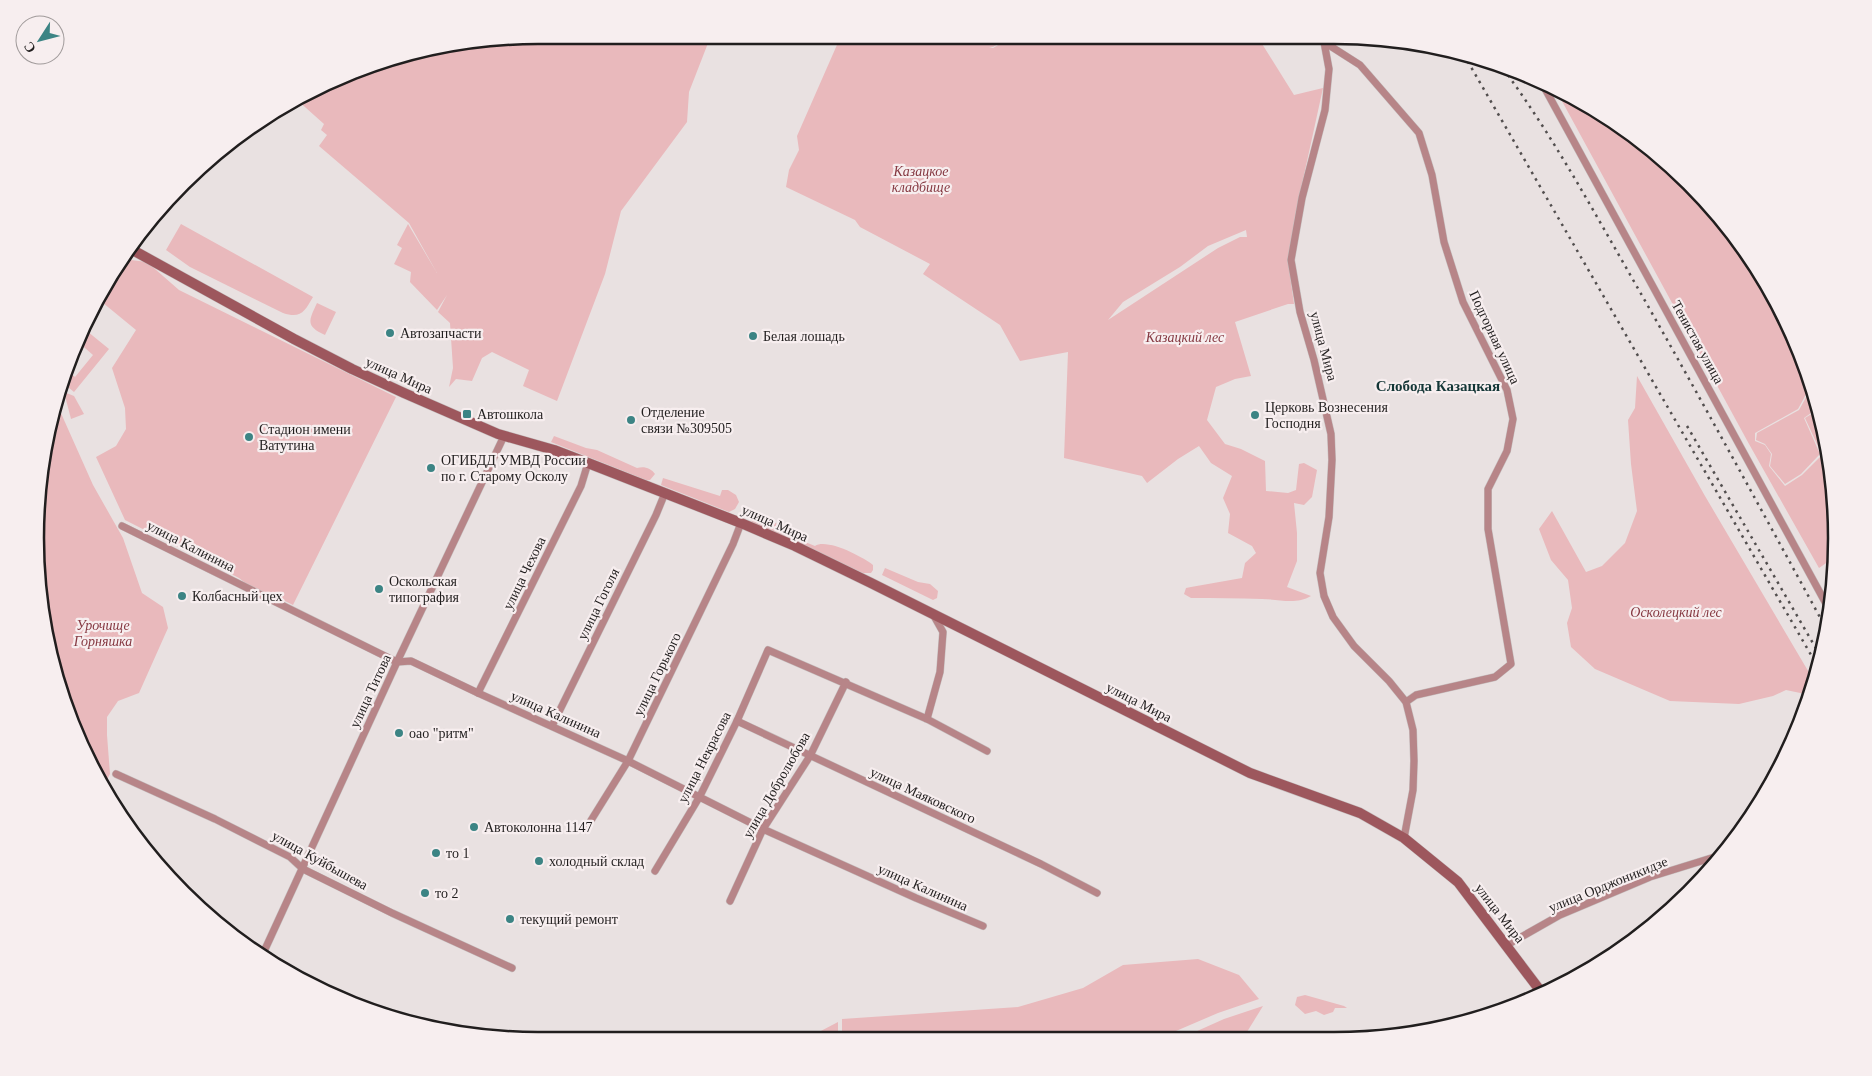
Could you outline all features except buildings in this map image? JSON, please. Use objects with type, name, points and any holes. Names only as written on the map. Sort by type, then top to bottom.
[{"type":"main road","name":"улица Мира","points":[[135,251],[352,369],[504,436],[554,450],[742,523],[812,554],[934,614],[1250,773],[1360,813],[1404,838],[1458,882],[1538,988]]},
{"type":"street","name":"улица Мира","points":[[1324,44],[1329,69],[1325,110],[1302,198],[1291,260],[1300,312],[1314,360],[1331,434],[1332,460],[1328,517],[1320,572],[1324,596],[1333,617],[1354,646],[1389,680],[1406,702],[1413,730],[1414,761],[1413,790],[1404,838]]},
{"type":"street","name":"Подгорная улица","points":[[1330,44],[1360,65],[1419,133],[1432,175],[1444,242],[1463,302],[1507,390],[1513,419],[1507,451],[1488,489],[1488,529],[1511,664],[1495,677],[1416,695],[1406,702]]},
{"type":"street","name":"Тенистая улица","points":[[1547,92],[1824,600]]},
{"type":"street","name":"улица Титова","points":[[265,950],[397,662],[504,436]]},
{"type":"street","name":"улица Чехова","points":[[478,693],[581,486],[588,463]]},
{"type":"street","name":"улица Гоголя","points":[[552,726],[656,515],[665,493]]},
{"type":"street","name":"улица Горького","points":[[585,830],[628,760],[742,523]]},
{"type":"street","name":"улица Калинина","points":[[122,526],[397,662],[411,661],[628,760],[763,829],[983,926]]},
{"type":"street","points":[[927,719],[940,672],[943,632],[934,614]]},
{"type":"street","name":"улица Некрасова","points":[[655,871],[700,796],[737,721],[768,650],[846,682]]},
{"type":"street","points":[[846,682],[927,719],[987,751]]},
{"type":"street","name":"улица Добролюбова","points":[[730,901],[763,829],[810,756],[846,682]]},
{"type":"street","name":"улица Маяковского","points":[[737,721],[1041,864],[1097,893]]},
{"type":"street","name":"улица Куйбышева","points":[[116,774],[215,819],[290,857],[303,869],[392,913],[512,968]]},
{"type":"street","name":"улица Орджоникидзе","points":[[1507,945],[1569,911],[1650,877],[1710,859]]},
{"type":"green space","points":[[708,44],[689,92],[687,122],[621,211],[605,274],[557,401],[523,386],[529,370],[492,352],[482,358],[472,381],[456,379],[449,387],[453,368],[450,323],[438,312],[447,295],[437,310],[410,282],[411,272],[394,264],[402,248],[397,245],[408,224],[437,273],[409,223],[319,146],[327,135],[321,130],[324,124],[302,104],[349,81],[379,70],[442,53],[506,45]]},
{"type":"green space","points":[[837,44],[998,44],[989,47],[993,48],[1000,44],[1262,44],[1294,95],[1323,88],[1295,216],[1288,261],[1294,304],[1288,304],[1235,322],[1251,376],[1235,379],[1216,387],[1207,420],[1225,444],[1241,449],[1265,461],[1266,491],[1288,493],[1296,490],[1299,464],[1304,463],[1317,470],[1312,497],[1304,505],[1294,503],[1297,561],[1287,587],[1311,596],[1305,599],[1287,601],[1191,598],[1184,594],[1186,588],[1242,578],[1245,563],[1256,553],[1252,546],[1228,533],[1230,514],[1223,498],[1232,476],[1211,463],[1199,446],[1178,459],[1147,483],[1142,476],[1064,458],[1068,352],[1020,361],[1000,325],[923,274],[930,264],[860,227],[855,220],[786,187],[789,170],[799,150],[797,136]],"holes":[[[1246,230],[1247,237],[1240,237],[1218,248],[1108,320],[1123,302],[1180,267],[1208,246]]]},
{"type":"green space","points":[[1561,99],[1609,127],[1660,166],[1706,212],[1745,263],[1762,291],[1791,349],[1806,394],[1798,409],[1755,433],[1755,441],[1765,445],[1771,454],[1769,466],[1785,486],[1802,475],[1821,456],[1827,506],[1828,538],[1827,562],[1819,568],[1749,444]]},
{"type":"green space","points":[[181,224],[313,297],[305,310],[294,315],[283,313],[190,267],[166,250]]},
{"type":"green space","name":"Стадион имени Ватутина","points":[[131,260],[147,262],[179,290],[396,397],[293,605],[269,593],[270,596],[254,590],[239,578],[125,520],[96,457],[116,446],[126,429],[125,408],[112,368],[136,330],[103,303],[128,262]]},
{"type":"green space","points":[[317,303],[336,312],[325,335],[314,329],[310,322]]},
{"type":"green space","points":[[89,332],[109,349],[74,392],[68,387],[72,374],[75,377],[93,355],[82,346]]},
{"type":"green space","name":"Осколецкий лес","points":[[1637,376],[1809,673],[1803,694],[1786,690],[1773,696],[1739,704],[1670,701],[1595,669],[1571,647],[1567,623],[1572,608],[1568,580],[1551,560],[1539,529],[1552,511],[1586,572],[1602,566],[1625,543],[1637,511],[1628,420],[1635,408]]},
{"type":"green space","points":[[66,393],[74,396],[84,414],[71,419],[65,396]]},
{"type":"green space","points":[[1807,396],[1812,413],[1804,418],[1820,454],[1801,474],[1785,484],[1770,466],[1772,454],[1765,444],[1756,440],[1757,433],[1799,410]]},
{"type":"green space","name":"Урочище Горняшка","points":[[60,412],[93,485],[123,538],[142,593],[163,607],[168,628],[139,693],[118,701],[107,717],[110,774],[107,780],[81,727],[70,697],[53,634],[48,603],[44,538],[45,506],[53,442]]},
{"type":"green space","points":[[1812,414],[1821,452],[1805,418]]},
{"type":"green space","points":[[554,436],[586,448],[597,450],[637,468],[647,468],[655,474],[650,480],[646,480],[551,442]]},
{"type":"green space","points":[[663,478],[720,496],[722,490],[728,490],[736,495],[739,502],[735,509],[729,512],[661,485]]},
{"type":"green space","points":[[749,512],[790,529],[793,537],[815,546],[828,544],[853,553],[873,565],[873,570],[871,573],[863,573],[753,524],[748,515]]},
{"type":"green space","points":[[885,568],[918,582],[930,584],[938,591],[937,598],[933,600],[882,575]]},
{"type":"green space","points":[[1198,959],[1239,975],[1259,999],[1218,1013],[1174,1032],[842,1032],[842,1019],[1018,1007],[1083,988],[1123,965]]},
{"type":"green space","points":[[1305,995],[1347,1008],[1335,1008],[1333,1012],[1324,1015],[1316,1011],[1305,1014],[1295,1005],[1297,997]]},
{"type":"green space","points":[[1263,1006],[1247,1032],[1195,1032],[1224,1019]]},
{"type":"green space","points":[[838,1022],[838,1032],[819,1032]]},
{"type":"railway","points":[[1469,63],[1813,658]]},
{"type":"railway","points":[[1508,76],[1585,196],[1682,366],[1821,620]]},
{"type":"railway","points":[[1687,426],[1816,648]]},
{"type":"place","name":"Автозапчасти","points":[[390,333]]},
{"type":"place","name":"Белая лошадь","points":[[753,336]]},
{"type":"place","name":"Автошкола","points":[[467,414]]},
{"type":"place","name":"Церковь Вознесения Господня","points":[[1255,415]]},
{"type":"place","name":"Отделение связи №309505","points":[[631,420]]},
{"type":"place","name":"Стадион имени Ватутина","points":[[249,437]]},
{"type":"place","name":"ОГИБДД УМВД России по г. Старому Осколу","points":[[431,468]]},
{"type":"place","name":"Оскольская типография","points":[[379,589]]},
{"type":"place","name":"Колбасный цех","points":[[182,596]]},
{"type":"place","name":"оао \"ритм\"","points":[[399,733]]},
{"type":"place","name":"Автоколонна 1147","points":[[474,827]]},
{"type":"place","name":"то 1","points":[[436,853]]},
{"type":"place","name":"холодный склад","points":[[539,861]]},
{"type":"place","name":"то 2","points":[[425,893]]},
{"type":"place","name":"текущий ремонт","points":[[510,919]]},
{"type":"district","name":"Слобода Казацкая","points":[[1438,386]]},
{"type":"park label","name":"Казацкое кладбище","points":[[921,180]]},
{"type":"park label","name":"Казацкий лес","points":[[1185,337]]}]
